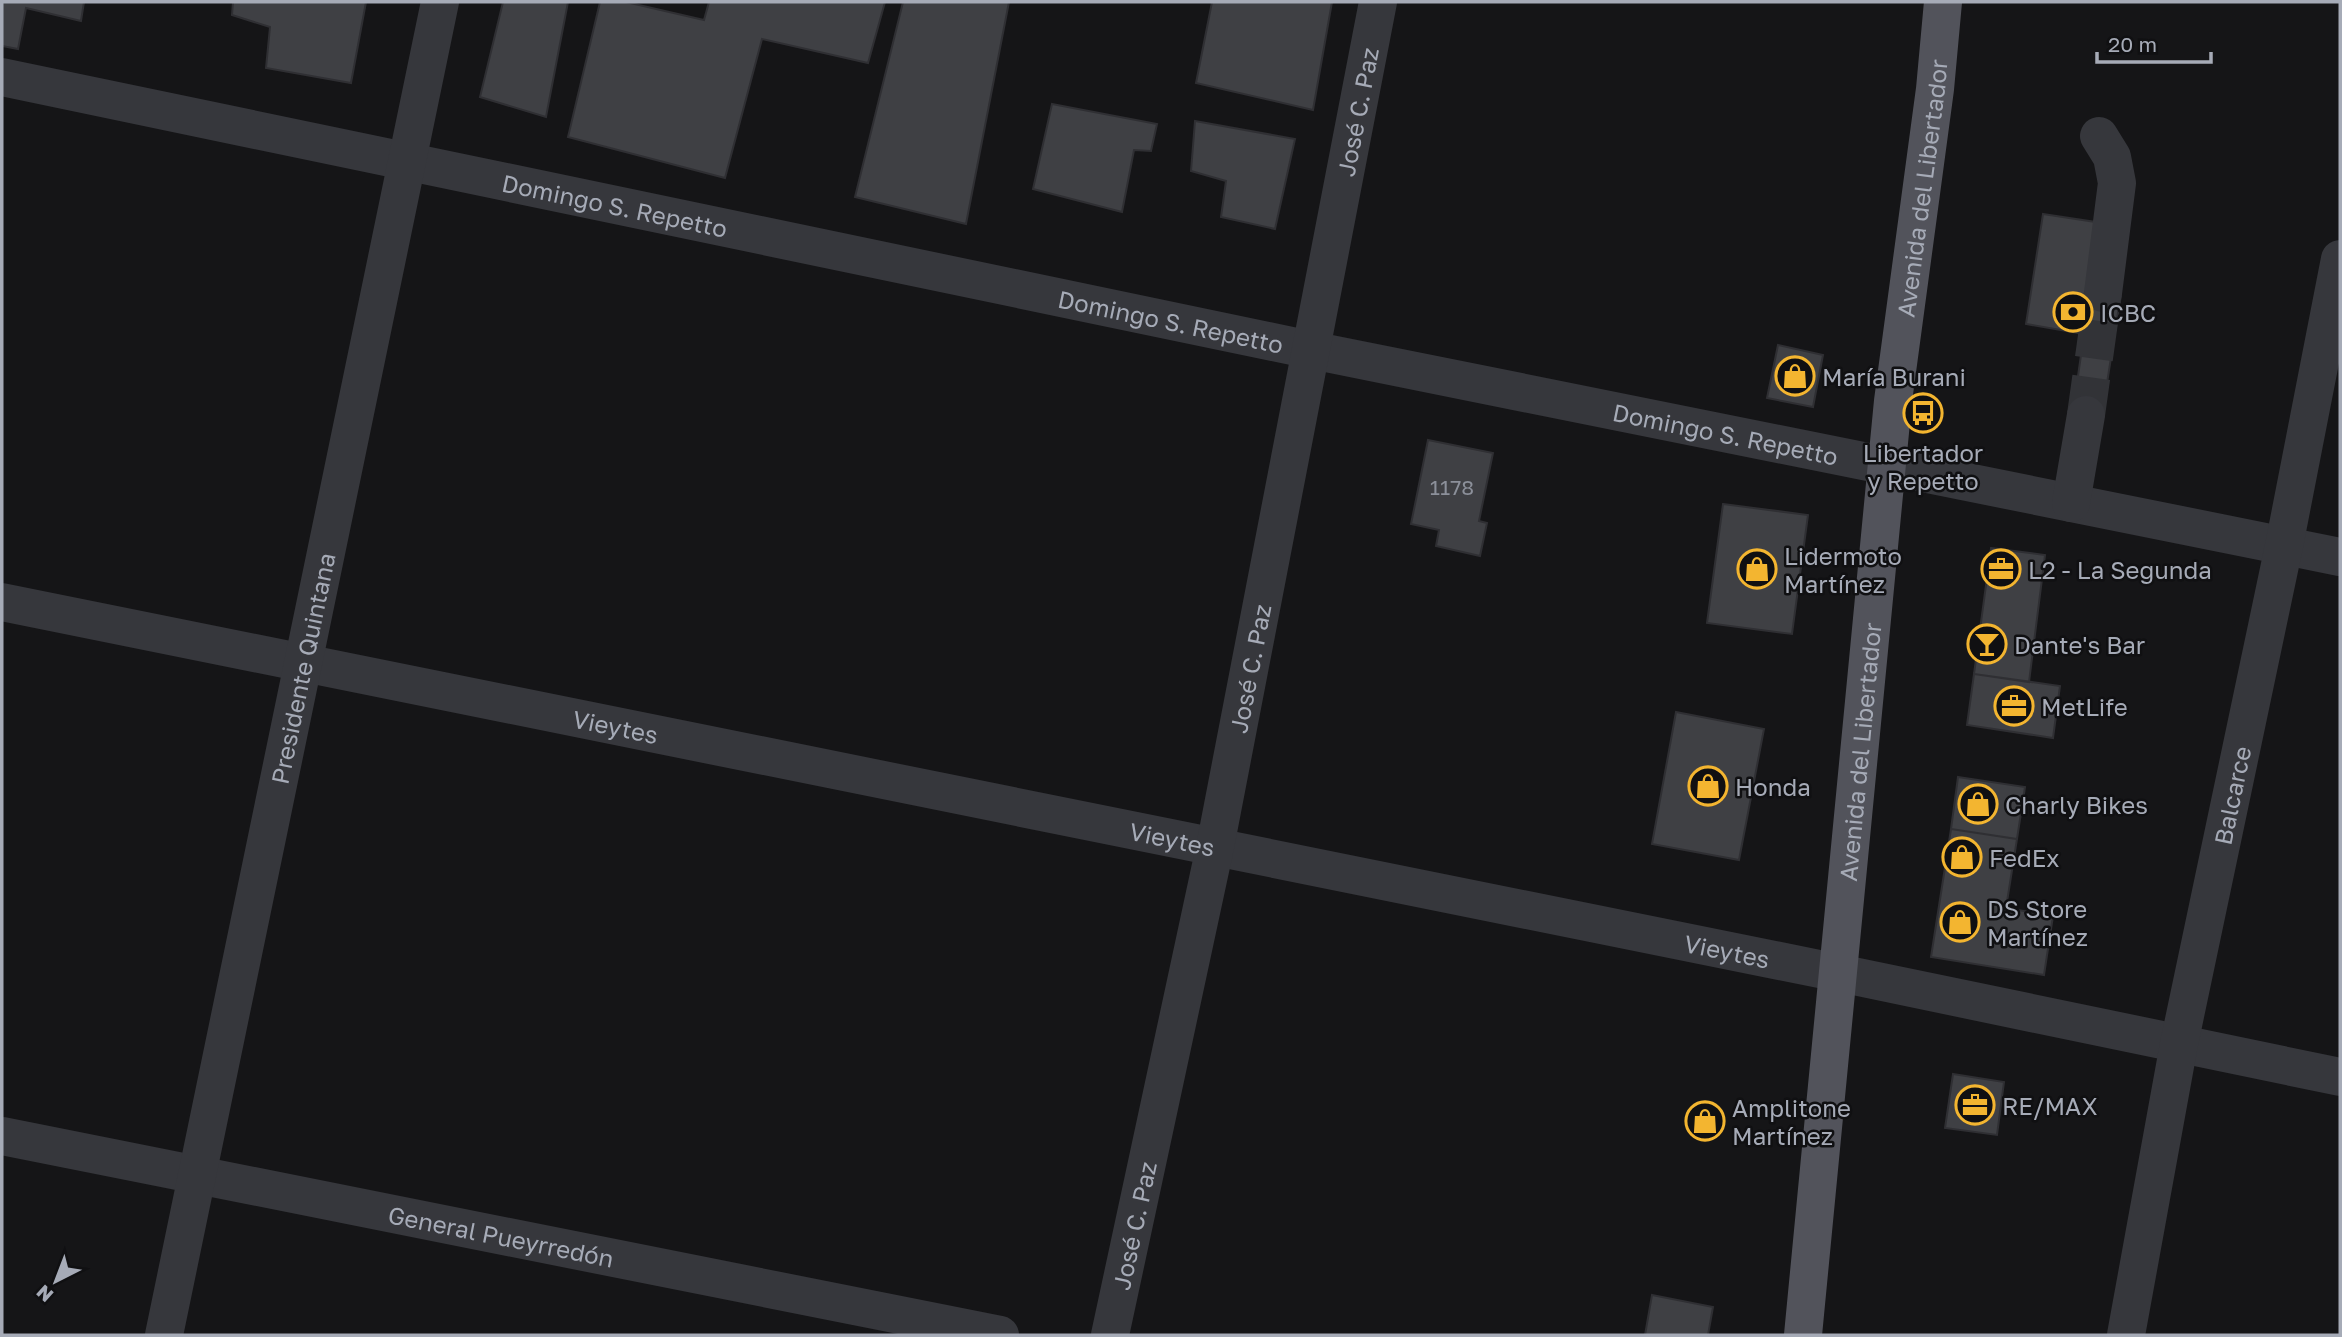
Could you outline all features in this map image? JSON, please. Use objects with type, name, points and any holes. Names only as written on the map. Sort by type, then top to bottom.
[{"type":"main road","name":"Avenida del Libertador","points":[[1803,1335],[1893,401],[1935,89],[1943,2]]},
{"type":"street","name":"Presidente Quintana","points":[[164,1335],[440,2]]},
{"type":"street","name":"José C. Paz","points":[[1110,1335],[1215,847],[1378,2]]},
{"type":"street","name":"Domingo S. Repetto","points":[[2,77],[1311,350],[2340,558]]},
{"type":"street","points":[[2099,136],[2112,157],[2117,183],[2103,293]]},
{"type":"street","name":"Balcarce","points":[[2126,1335],[2179,1044],[2284,546],[2340,259]]},
{"type":"street","points":[[2071,503],[2086,415]]},
{"type":"street","name":"Vieytes","points":[[2,602],[1839,973],[2340,1077]]},
{"type":"street","name":"General Pueyrredón","points":[[2,1136],[1000,1335]]},
{"type":"building","points":[[2,2],[84,2],[81,21],[26,8],[18,49],[2,46]]},
{"type":"building","points":[[233,2],[366,2],[351,83],[266,68],[270,27],[232,15]]},
{"type":"building","points":[[503,2],[568,2],[546,117],[480,97]]},
{"type":"building","points":[[600,2],[626,2],[704,20],[709,2],[885,2],[868,63],[762,39],[725,178],[568,137]]},
{"type":"building","points":[[903,2],[1009,2],[966,224],[855,197]]},
{"type":"building","points":[[1212,2],[1332,2],[1313,110],[1196,83]]},
{"type":"building","points":[[1052,104],[1157,124],[1151,151],[1134,150],[1122,212],[1033,189]]},
{"type":"building","points":[[1195,121],[1295,139],[1275,229],[1221,217],[1226,181],[1191,171]]},
{"type":"building","name":"ICBC","points":[[2043,214],[2102,223],[2120,300],[2103,409],[2074,404],[2084,334],[2026,324]]},
{"type":"building","name":"María Burani","points":[[1778,345],[1823,355],[1813,407],[1767,398]]},
{"type":"building","points":[[1428,440],[1493,453],[1479,521],[1487,523],[1480,556],[1436,546],[1439,530],[1411,524]]},
{"type":"building","name":"Lidermoto Martínez","points":[[1723,504],[1808,515],[1792,634],[1707,623]]},
{"type":"building","points":[[1991,548],[2045,555],[2029,682],[1974,674]]},
{"type":"building","name":"MetLife","points":[[1974,674],[2060,686],[2053,738],[1967,725]]},
{"type":"building","name":"Honda","points":[[1676,712],[1764,729],[1739,860],[1652,844]]},
{"type":"building","points":[[1958,777],[2025,787],[2017,839],[1951,829]]},
{"type":"building","points":[[1951,829],[2017,839],[2006,908],[2053,916],[2044,975],[1931,957]]},
{"type":"building","name":"RE/MAX","points":[[1953,1074],[2004,1082],[1997,1135],[1945,1128]]},
{"type":"building","points":[[1652,1295],[1713,1307],[1708,1335],[1645,1335]]},
{"type":"tunnel","points":[[2086,415],[2103,293]]},
{"type":"place","name":"ICBC","points":[[2073,312]]},
{"type":"place","name":"María Burani","points":[[1795,376]]},
{"type":"place","name":"Libertador y Repetto","points":[[1923,413]]},
{"type":"place","name":"Lidermoto Martínez","points":[[1757,569]]},
{"type":"place","name":"L2 - La Segunda","points":[[2001,569]]},
{"type":"place","name":"Dante's Bar","points":[[1987,644]]},
{"type":"place","name":"MetLife","points":[[2014,706]]},
{"type":"place","name":"Honda","points":[[1708,786]]},
{"type":"place","name":"Charly Bikes","points":[[1978,804]]},
{"type":"place","name":"FedEx","points":[[1962,857]]},
{"type":"place","name":"DS Store Martínez","points":[[1960,922]]},
{"type":"place","name":"RE/MAX","points":[[1975,1105]]},
{"type":"place","name":"Amplitone Martínez","points":[[1705,1121]]}]
